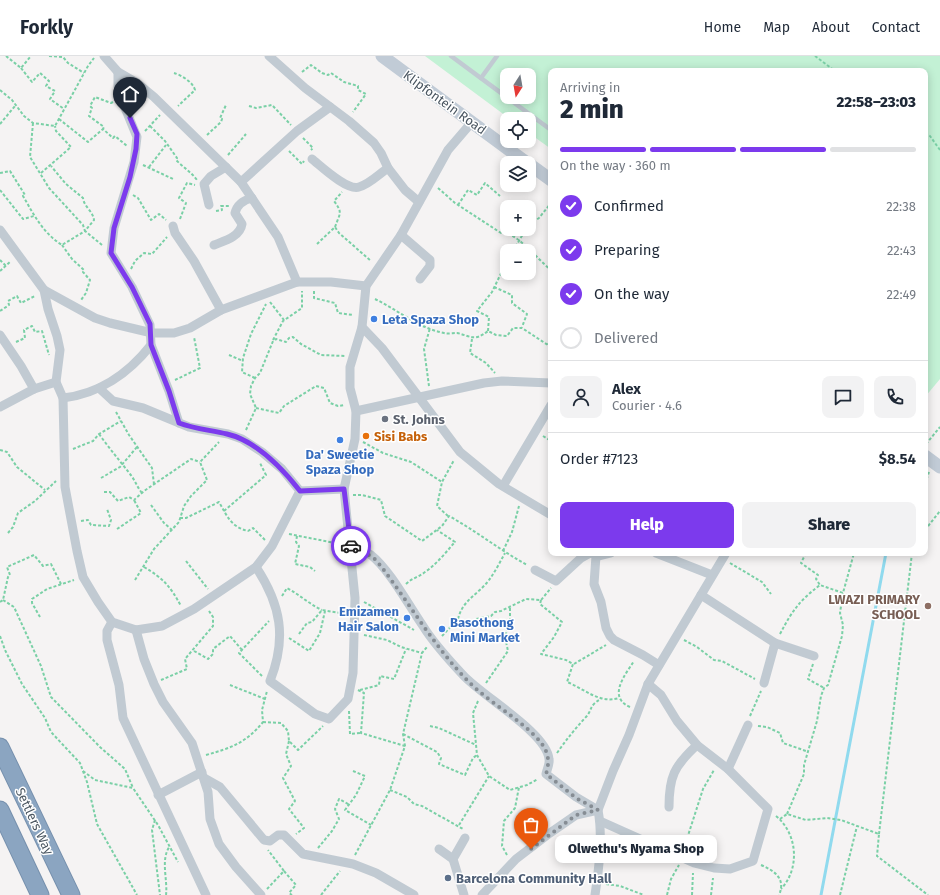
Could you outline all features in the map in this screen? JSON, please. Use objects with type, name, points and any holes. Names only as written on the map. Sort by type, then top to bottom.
[{"type":"highway","name":"Settlers Way","points":[[0,747],[71,895]]},
{"type":"highway","name":"Settlers Way","points":[[0,810],[40,895]]},
{"type":"main road","name":"Klipfontein Road","points":[[382,56],[517,156]]},
{"type":"main road","name":"Klipfontein Road","points":[[536,170],[548,178]]},
{"type":"main road","points":[[928,460],[935,469]]},
{"type":"street","points":[[104,56],[118,72],[137,82],[169,111],[241,182],[278,237],[299,282]]},
{"type":"street","points":[[269,56],[293,79],[350,121],[374,143],[381,153],[388,168],[405,190],[420,202]]},
{"type":"street","points":[[118,72],[118,86],[121,98],[137,134],[134,162],[114,228],[110,249],[144,310],[152,333],[151,345],[166,382],[179,423]]},
{"type":"street","points":[[241,182],[297,131],[330,107]]},
{"type":"street","points":[[256,567],[266,581],[280,619],[280,642],[276,666],[270,681],[315,714],[329,719],[344,705],[355,688],[355,598],[345,492],[354,439],[355,407],[350,388],[352,357],[362,327],[362,315],[366,291],[378,268],[401,235],[431,184],[448,150],[472,122]]},
{"type":"street","points":[[311,157],[346,186],[355,188],[360,187],[388,168]]},
{"type":"street","points":[[208,205],[204,184],[210,176],[224,164]]},
{"type":"street","points":[[214,245],[226,240],[240,230],[242,224],[235,213],[236,210],[242,202],[252,198]]},
{"type":"street","points":[[174,229],[194,261],[221,310]]},
{"type":"street","points":[[0,230],[44,290],[59,345],[56,382],[63,398],[64,478],[83,578],[112,622],[136,630],[162,626],[204,603],[256,567],[272,546],[300,491]]},
{"type":"street","points":[[401,235],[430,260],[430,266],[420,279]]},
{"type":"street","points":[[44,290],[101,320],[152,333],[174,333],[192,327],[221,310],[299,282],[331,282],[366,291]]},
{"type":"street","points":[[362,327],[382,348],[460,452],[503,486],[548,513]]},
{"type":"street","points":[[0,335],[22,366],[34,389]]},
{"type":"street","points":[[63,398],[80,396],[99,388],[129,369],[141,358],[151,345]]},
{"type":"street","points":[[355,407],[502,381],[548,383]]},
{"type":"street","points":[[0,407],[34,389],[56,382]]},
{"type":"street","points":[[99,388],[113,401],[143,408],[189,427],[228,434],[242,439],[262,452],[282,469],[300,491],[345,492]]},
{"type":"street","points":[[503,486],[548,410]]},
{"type":"street","points":[[351,548],[370,554],[399,591],[434,641],[470,683],[520,722],[539,740],[548,753],[549,760],[546,774],[576,798],[598,810]]},
{"type":"street","points":[[535,570],[556,581],[581,558],[586,556]]},
{"type":"street","points":[[592,556],[594,584],[601,602],[606,628],[614,640],[643,655],[658,665]]},
{"type":"street","points":[[664,556],[712,575]]},
{"type":"street","points":[[595,895],[600,821],[598,810],[613,771],[629,736],[637,710],[648,684],[724,556]]},
{"type":"street","points":[[701,595],[776,643],[814,656]]},
{"type":"street","points":[[112,622],[107,631],[107,640],[119,685],[123,718],[206,895]]},
{"type":"street","points":[[136,630],[144,660],[154,684],[163,702],[192,743],[208,792],[210,819],[219,844],[236,867],[263,893]]},
{"type":"street","points":[[764,683],[776,643]]},
{"type":"street","points":[[600,821],[694,864],[714,868],[737,868],[753,861],[768,809],[728,769],[697,745],[677,721],[661,695],[648,684]]},
{"type":"street","points":[[728,769],[748,725]]},
{"type":"street","points":[[669,807],[669,786],[673,773],[682,760],[697,745]]},
{"type":"street","points":[[158,795],[203,775]]},
{"type":"street","points":[[203,775],[220,787],[266,841],[272,841],[281,834],[291,840],[303,854],[348,864],[376,873],[414,895]]},
{"type":"street","points":[[482,895],[512,864],[565,822],[576,815],[598,810]]},
{"type":"street","points":[[453,859],[466,838]]},
{"type":"street","points":[[438,849],[453,859],[464,895]]},
{"type":"lane","points":[[451,56],[548,128]]},
{"type":"lane","points":[[481,78],[497,56]]},
{"type":"path","points":[[6,56],[21,68],[32,82],[40,73],[49,81],[46,86],[55,91],[50,99],[64,109]]},
{"type":"path","points":[[21,68],[31,56]]},
{"type":"path","points":[[50,56],[63,57],[68,63],[84,73]]},
{"type":"path","points":[[55,126],[84,73],[96,56]]},
{"type":"path","points":[[815,56],[831,68]]},
{"type":"path","points":[[293,79],[311,65],[322,73],[328,75],[331,73],[344,82],[358,86],[358,90],[366,94],[357,105],[350,121]]},
{"type":"path","points":[[137,134],[144,132],[194,90],[194,86],[190,82],[174,73]]},
{"type":"path","points":[[0,90],[12,100],[24,116],[33,123],[55,126]]},
{"type":"path","points":[[121,98],[111,103],[95,97],[90,106],[92,108],[89,116],[104,127],[103,129],[128,147],[136,149]]},
{"type":"path","points":[[200,142],[221,122],[222,119],[220,118],[226,105]]},
{"type":"path","points":[[249,106],[256,108],[272,105],[312,148],[309,152],[311,157],[302,164],[282,145]]},
{"type":"path","points":[[0,124],[16,106]]},
{"type":"path","points":[[59,119],[88,142],[103,129]]},
{"type":"path","points":[[33,123],[29,151],[30,157],[49,188],[83,225],[85,231],[96,242],[110,249]]},
{"type":"path","points":[[41,173],[51,166],[71,147],[56,130],[55,126]]},
{"type":"path","points":[[127,279],[135,261],[144,253],[152,254],[174,229],[183,214],[186,203],[179,198],[187,182],[193,185],[200,184],[191,173],[183,169],[165,142],[150,126]]},
{"type":"path","points":[[224,164],[246,134]]},
{"type":"path","points":[[928,136],[940,150]]},
{"type":"path","points":[[149,167],[166,145]]},
{"type":"path","points":[[134,162],[149,167],[173,179]]},
{"type":"path","points":[[51,166],[66,184],[83,198],[84,204],[94,216],[94,220],[85,231],[62,245]]},
{"type":"path","points":[[0,173],[10,171],[25,195],[23,196],[34,216],[50,236],[62,245],[84,270],[83,272],[90,280],[86,293],[76,308]]},
{"type":"path","points":[[458,205],[468,190],[477,195],[485,183],[500,196]]},
{"type":"path","points":[[431,184],[458,205],[501,233],[505,232],[519,241],[539,257],[548,267]]},
{"type":"path","points":[[317,244],[336,227],[340,210],[334,201],[346,186]]},
{"type":"path","points":[[0,190],[23,219],[34,216]]},
{"type":"path","points":[[125,190],[138,198],[151,220],[159,214],[174,229]]},
{"type":"path","points":[[208,205],[213,206],[215,211],[222,210],[221,206],[228,206],[236,210]]},
{"type":"path","points":[[536,221],[540,218],[548,207]]},
{"type":"path","points":[[336,227],[339,233],[366,255],[378,268]]},
{"type":"path","points":[[517,244],[522,236]]},
{"type":"path","points":[[0,271],[18,255]]},
{"type":"path","points":[[0,260],[6,266]]},
{"type":"path","points":[[366,291],[410,320],[445,333],[458,333],[472,339],[484,335],[488,331],[489,317],[477,311],[494,287],[500,275]]},
{"type":"path","points":[[242,439],[256,408],[250,394],[255,378],[260,373],[264,358],[284,320],[302,308],[299,282]]},
{"type":"path","points":[[312,282],[314,298],[335,302],[338,313],[362,315]]},
{"type":"path","points":[[494,287],[512,295],[512,303],[527,314],[522,328]]},
{"type":"path","points":[[0,310],[9,305],[8,301],[17,296],[21,303],[44,290]]},
{"type":"path","points":[[255,378],[242,372],[243,361],[251,334],[268,299],[284,320]]},
{"type":"path","points":[[7,344],[26,338],[24,330],[32,326],[35,332],[42,331],[49,356],[57,366]]},
{"type":"path","points":[[166,382],[182,378],[200,368],[192,327]]},
{"type":"path","points":[[430,328],[424,349],[428,384],[432,394]]},
{"type":"path","points":[[488,331],[496,336],[507,336],[513,328],[522,328],[548,345]]},
{"type":"path","points":[[273,341],[276,339],[286,342],[289,338],[293,337],[301,344],[320,355],[352,357]]},
{"type":"path","points":[[472,339],[470,353],[486,363],[502,381]]},
{"type":"path","points":[[229,355],[243,361]]},
{"type":"path","points":[[256,408],[279,413],[284,406],[301,397],[316,386],[324,388],[330,403],[338,406],[355,407]]},
{"type":"path","points":[[113,401],[115,410],[121,421],[152,468],[154,484]]},
{"type":"path","points":[[63,448],[74,449],[93,441],[99,434],[121,421]]},
{"type":"path","points":[[928,441],[940,427]]},
{"type":"path","points":[[99,434],[134,479],[136,487],[142,493]]},
{"type":"path","points":[[200,462],[228,434]]},
{"type":"path","points":[[354,439],[390,455],[411,462],[442,482]]},
{"type":"path","points":[[100,478],[120,467],[137,447]]},
{"type":"path","points":[[0,450],[7,452],[17,467],[45,490]]},
{"type":"path","points":[[224,511],[266,475],[260,460],[262,452]]},
{"type":"path","points":[[460,452],[450,466],[442,482],[437,506],[449,516],[504,552],[535,570]]},
{"type":"path","points":[[134,500],[191,458],[200,462],[206,480],[184,506],[180,518],[172,530],[154,549],[135,580]]},
{"type":"path","points":[[928,480],[935,469]]},
{"type":"path","points":[[8,533],[13,527],[18,514],[35,501],[56,481],[64,478]]},
{"type":"path","points":[[104,492],[110,492],[118,501],[129,497],[134,500],[141,513],[117,529]]},
{"type":"path","points":[[345,492],[380,500],[385,516],[422,542],[437,530],[449,516]]},
{"type":"path","points":[[322,895],[356,853],[390,790],[405,746],[403,734],[422,653],[458,619],[460,610],[474,593],[482,589],[489,581],[504,552],[512,532],[517,509],[524,498]]},
{"type":"path","points":[[180,518],[186,518],[219,502],[231,524],[248,531],[252,528],[272,546]]},
{"type":"path","points":[[151,505],[164,523],[172,530]]},
{"type":"path","points":[[72,523],[88,520],[91,525],[109,526],[110,520],[107,509]]},
{"type":"path","points":[[928,526],[940,511]]},
{"type":"path","points":[[399,591],[411,579],[424,574],[454,542],[437,530]]},
{"type":"path","points":[[278,533],[351,548]]},
{"type":"path","points":[[297,536],[296,542],[298,546],[295,564],[310,567],[315,571]]},
{"type":"path","points":[[0,602],[3,600],[8,577],[10,575],[7,566],[34,555],[43,566],[51,564],[61,584]]},
{"type":"path","points":[[724,556],[762,582],[771,594]]},
{"type":"path","points":[[804,556],[800,563],[818,575],[816,579],[820,585],[843,593]]},
{"type":"path","points":[[780,819],[788,814],[804,774],[804,765],[807,752],[817,722],[824,688],[828,685],[842,636],[843,625],[840,614],[843,593],[853,556]]},
{"type":"path","points":[[912,556],[876,856],[928,895]]},
{"type":"path","points":[[186,561],[213,596]]},
{"type":"path","points":[[144,567],[160,576],[166,582],[172,589],[186,614]]},
{"type":"path","points":[[40,617],[32,603],[32,599],[47,589],[83,578]]},
{"type":"path","points":[[556,581],[541,600],[540,604],[562,622],[554,637],[541,654],[566,660],[573,664]]},
{"type":"path","points":[[776,643],[792,610],[806,595],[820,585]]},
{"type":"path","points":[[274,602],[281,597],[287,588],[298,594],[310,605],[322,610],[355,615]]},
{"type":"path","points":[[355,598],[369,604],[396,621],[434,641]]},
{"type":"path","points":[[458,619],[466,625],[476,619],[491,616],[495,612],[501,611],[526,599],[541,600]]},
{"type":"path","points":[[3,600],[14,607],[41,666],[51,697],[100,747],[125,769],[132,788],[155,820],[181,867]]},
{"type":"path","points":[[154,684],[187,669],[185,659],[194,651],[213,626],[213,617],[204,603]]},
{"type":"path","points":[[510,607],[510,621],[505,636],[508,652],[485,685],[484,694],[473,713],[477,755],[486,768],[489,776],[510,790],[546,774]]},
{"type":"path","points":[[299,634],[307,623],[312,622],[322,610]]},
{"type":"path","points":[[280,642],[289,638],[309,651],[320,633],[325,611]]},
{"type":"path","points":[[197,756],[211,754],[243,742],[253,735],[264,722],[262,710],[270,681],[239,653],[273,617],[280,619]]},
{"type":"path","points":[[355,634],[387,640],[406,649],[422,653]]},
{"type":"path","points":[[0,636],[5,650],[22,684],[45,718],[51,732],[80,763],[87,782],[97,824],[137,895]]},
{"type":"path","points":[[194,651],[208,659],[213,654],[213,650],[230,636],[242,650]]},
{"type":"path","points":[[676,636],[697,647],[714,660],[722,661],[764,683],[749,717],[748,725],[767,727],[780,733],[783,743],[807,752]]},
{"type":"path","points":[[614,640],[573,664],[567,682],[601,699],[612,700],[619,698]]},
{"type":"path","points":[[355,688],[379,686],[380,676],[394,679],[406,649]]},
{"type":"path","points":[[637,710],[622,703],[619,698],[623,678],[635,661],[643,655]]},
{"type":"path","points":[[814,656],[815,657],[808,679],[824,688]]},
{"type":"path","points":[[230,685],[265,699]]},
{"type":"path","points":[[355,688],[364,693],[361,733]]},
{"type":"path","points":[[549,760],[554,758],[569,739],[577,725],[586,717],[592,704],[601,699]]},
{"type":"path","points":[[344,705],[348,709],[350,734],[361,733],[405,746]]},
{"type":"path","points":[[289,741],[298,750],[317,733],[329,719]]},
{"type":"path","points":[[264,722],[281,723],[288,731],[289,741],[286,754],[291,766],[283,778],[295,801],[289,809],[304,828],[291,840]]},
{"type":"path","points":[[430,726],[439,728],[476,746]]},
{"type":"path","points":[[403,734],[437,752],[441,758],[439,764],[464,775],[473,758],[477,755]]},
{"type":"path","points":[[667,895],[703,790],[718,762]]},
{"type":"path","points":[[83,771],[96,780],[132,788]]},
{"type":"path","points":[[353,771],[365,776],[350,805],[345,810],[371,825]]},
{"type":"path","points":[[459,825],[489,776]]},
{"type":"path","points":[[512,864],[502,846],[502,835],[504,821],[515,808],[519,787]]},
{"type":"path","points":[[390,790],[407,797],[414,804],[422,806],[459,825],[466,832],[466,838]]},
{"type":"path","points":[[320,857],[318,849],[332,832],[339,819],[335,809],[340,799],[350,805]]},
{"type":"path","points":[[768,809],[780,819],[793,844],[795,853],[793,871],[779,895]]},
{"type":"path","points":[[788,814],[806,820],[827,818],[841,820],[879,834]]},
{"type":"path","points":[[155,820],[152,830],[160,895]]},
{"type":"path","points":[[840,895],[857,826]]},
{"type":"path","points":[[266,841],[269,852],[296,885],[289,892],[292,895]]},
{"type":"path","points":[[166,895],[167,851],[170,846]]},
{"type":"path","points":[[753,861],[775,872],[782,884],[782,889]]},
{"type":"path","points":[[692,895],[694,864]]},
{"type":"path","points":[[711,895],[714,868]]},
{"type":"path","points":[[263,893],[284,872]]},
{"type":"path","points":[[597,883],[620,886],[644,895]]},
{"type":"green space","points":[[425,56],[940,56],[940,379],[928,393],[928,68],[548,68],[548,147],[536,138],[536,112],[501,112]]},
{"type":"waterway","points":[[821,895],[885,556]]},
{"type":"way so far","points":[[351,546],[351,548],[362,550],[370,554],[376,560],[408,603],[431,638],[470,683],[520,722],[539,740],[548,753],[549,760],[546,774],[551,780],[576,798],[598,810],[576,815],[550,833],[531,849]]},
{"type":"place","name":"Leta Spaza Shop","points":[[374,319]]},
{"type":"place","name":"St. Johns","points":[[385,419]]},
{"type":"place","name":"Sisi Babs","points":[[366,436]]},
{"type":"place","name":"Da' Sweetie Spaza Shop","points":[[340,440]]},
{"type":"place","name":"LWAZI PRIMARY SCHOOL","points":[[928,606]]},
{"type":"place","name":"Emizamen Hair Salon","points":[[407,618]]},
{"type":"place","name":"Basothong Mini Market","points":[[442,629]]},
{"type":"place","name":"Olwethu's Nyama Shop","points":[[531,849]]},
{"type":"place","name":"Barcelona Community Hall","points":[[448,878]]},
{"type":"route","points":[[130,118],[137,134],[136,149],[130,177],[120,203],[110,249],[117,264],[132,287],[150,324],[152,333],[151,345],[176,410],[179,423],[200,430],[228,434],[242,439],[262,452],[282,469],[300,491],[344,489],[351,546]]}]
